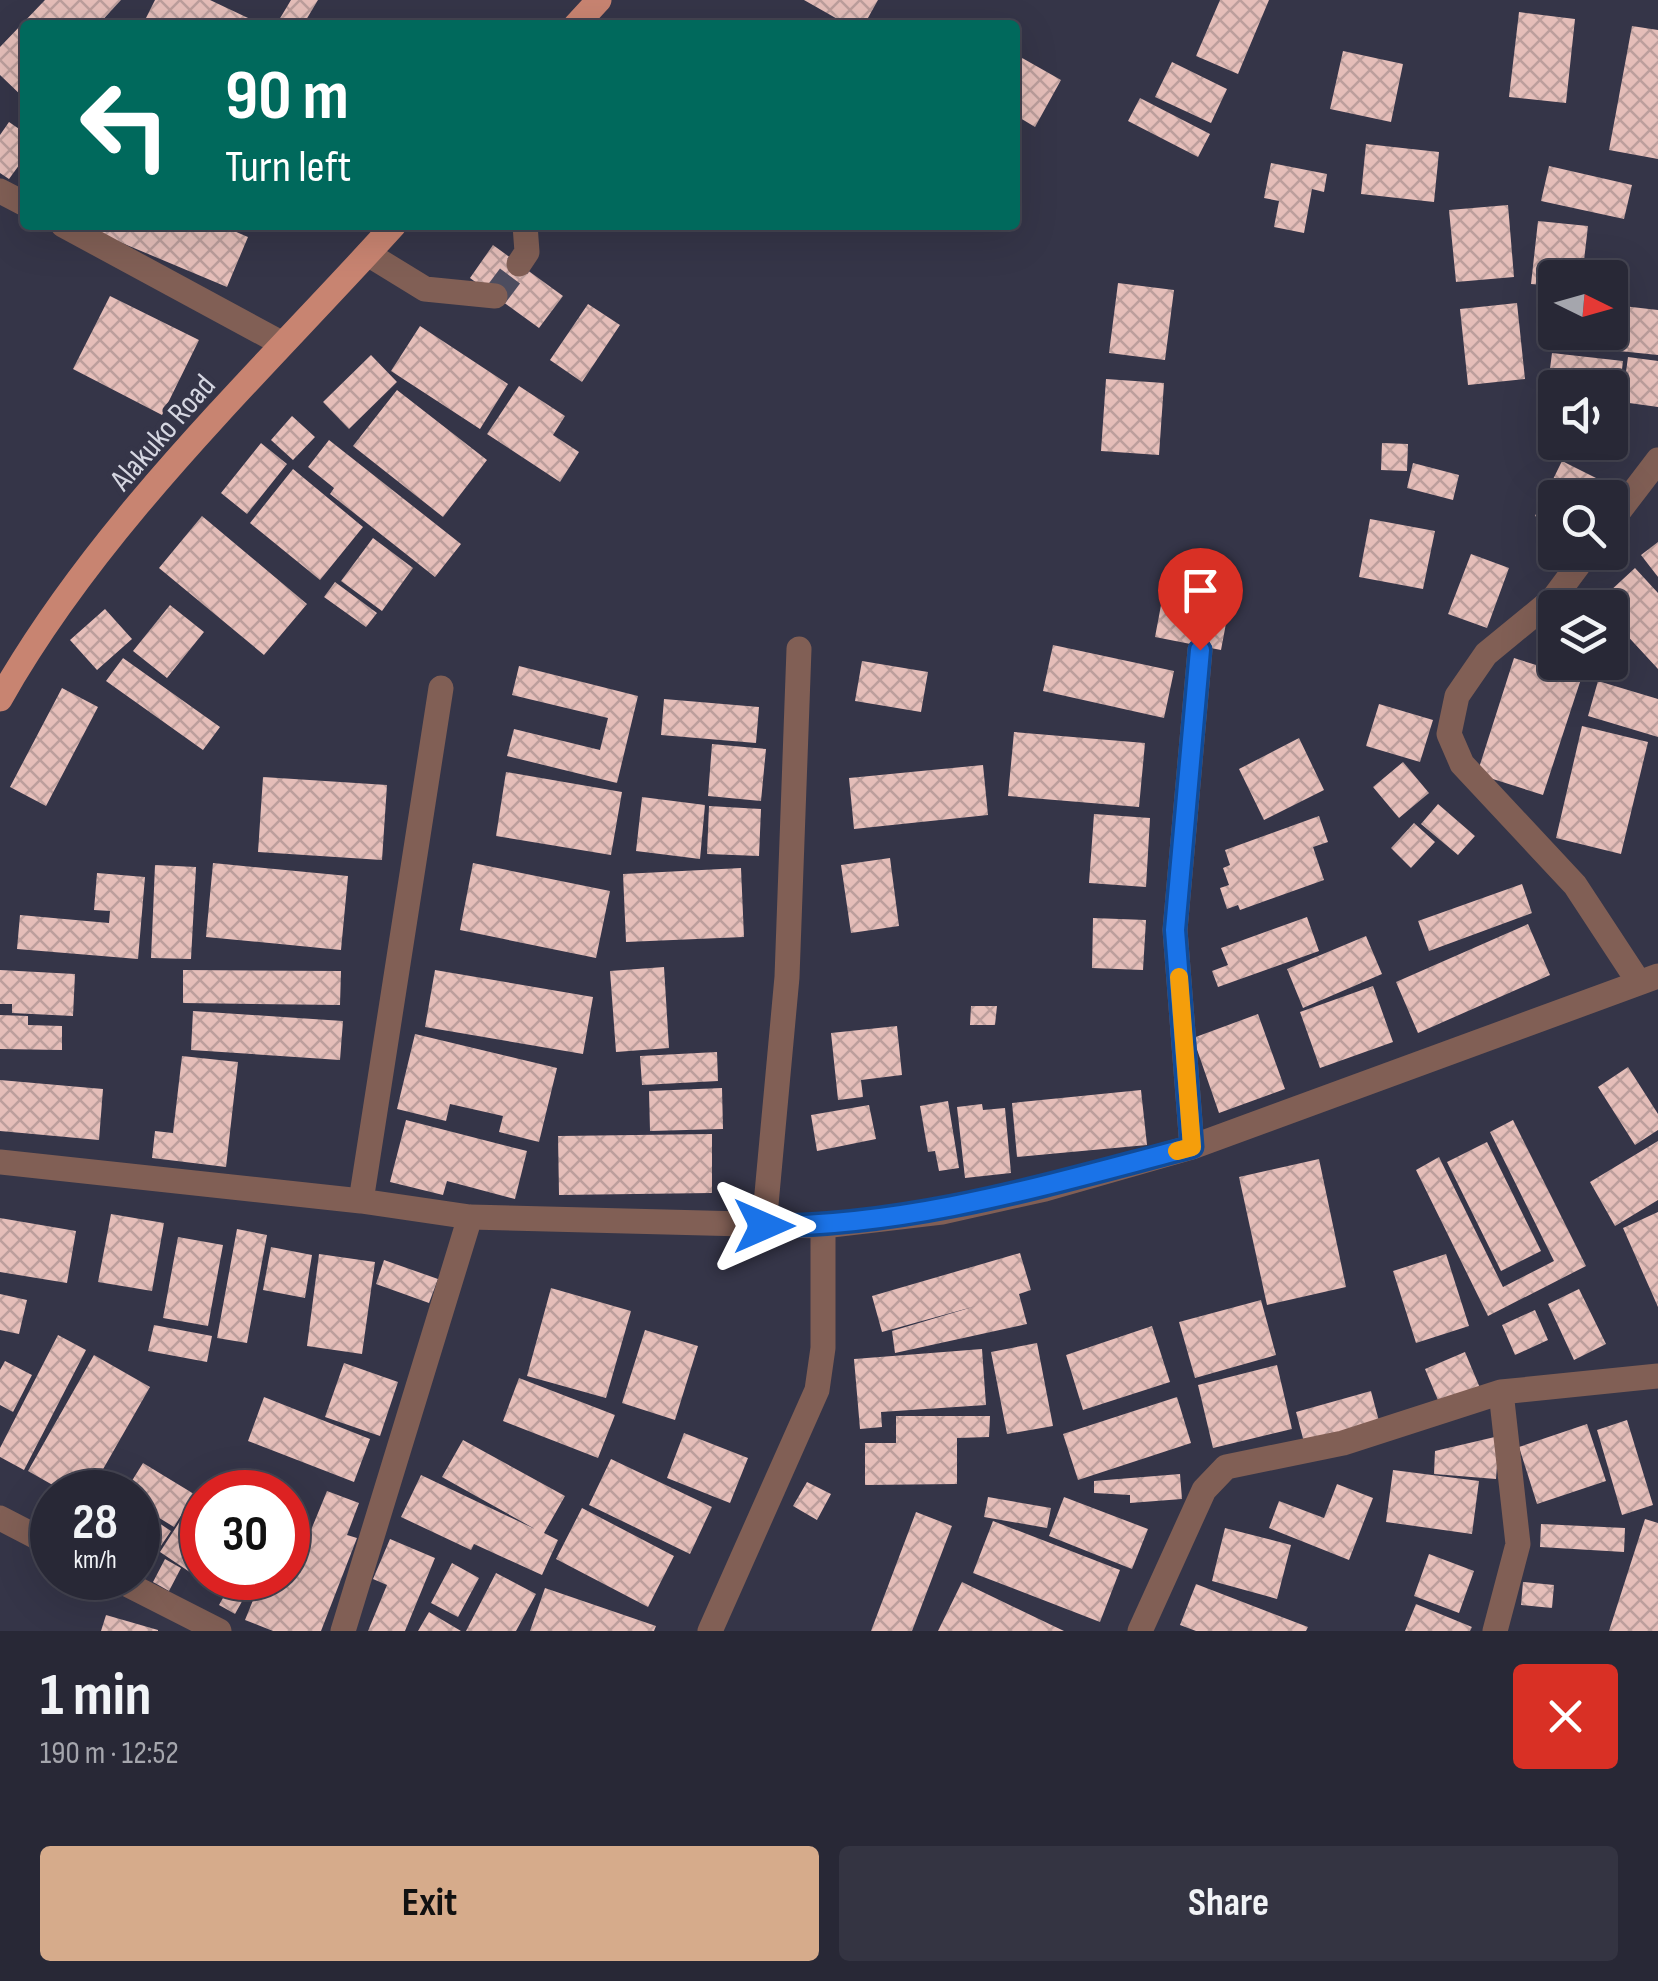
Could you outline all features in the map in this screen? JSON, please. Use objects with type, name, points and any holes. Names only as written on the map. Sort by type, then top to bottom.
[{"type":"main road","points":[[581,20],[599,0]]},
{"type":"main road","name":"Alakuko Road","points":[[0,698],[96,559],[281,343],[390,230]]},
{"type":"street","points":[[72,230],[281,343]]},
{"type":"street","points":[[519,264],[527,252],[525,230]]},
{"type":"street","points":[[368,254],[425,289],[495,296]]},
{"type":"street","points":[[1628,499],[1658,460]]},
{"type":"street","points":[[0,1162],[361,1200],[470,1218],[823,1226],[942,1212],[1045,1189],[1192,1147],[1648,979],[1575,885],[1462,764],[1449,734],[1457,696],[1486,654],[1553,599],[1575,570]]},
{"type":"street","points":[[764,1226],[787,977],[799,650]]},
{"type":"street","points":[[1192,1147],[1175,930],[1200,650]]},
{"type":"street","points":[[361,1200],[441,688]]},
{"type":"street","points":[[343,1631],[470,1218]]},
{"type":"street","points":[[710,1631],[817,1390],[823,1348],[823,1226]]},
{"type":"street","points":[[1140,1631],[1204,1490],[1226,1468],[1343,1443],[1501,1392],[1658,1376]]},
{"type":"street","points":[[1495,1631],[1518,1544],[1501,1392]]},
{"type":"street","points":[[0,1518],[30,1534]]},
{"type":"street","points":[[158,1600],[219,1631]]},
{"type":"building","points":[[45,0],[121,0],[103,20],[26,20]]},
{"type":"building","points":[[155,0],[210,0],[252,20],[151,20],[146,18]]},
{"type":"building","points":[[291,0],[318,0],[306,20],[279,20]]},
{"type":"building","points":[[804,0],[878,0],[867,20],[839,20]]},
{"type":"building","points":[[1220,0],[1269,0],[1238,74],[1196,56]]},
{"type":"building","points":[[1519,12],[1575,19],[1566,103],[1509,97]]},
{"type":"building","points":[[20,26],[20,94],[0,75],[0,47]]},
{"type":"building","points":[[1632,26],[1658,30],[1658,159],[1609,150]]},
{"type":"building","points":[[1343,51],[1403,64],[1391,122],[1330,109]]},
{"type":"building","points":[[1020,57],[1061,80],[1035,127],[1020,118]]},
{"type":"building","points":[[1172,62],[1227,89],[1211,123],[1155,97]]},
{"type":"building","points":[[1140,98],[1210,134],[1198,157],[1128,121]]},
{"type":"building","points":[[9,122],[20,130],[20,164],[9,179],[0,173],[0,135]]},
{"type":"building","points":[[1366,144],[1439,152],[1434,202],[1361,194]]},
{"type":"building","points":[[1271,163],[1327,174],[1324,192],[1312,189],[1304,233],[1274,227],[1279,201],[1264,198]]},
{"type":"building","points":[[1549,166],[1632,185],[1624,219],[1541,201]]},
{"type":"building","points":[[1508,205],[1514,277],[1456,282],[1449,210]]},
{"type":"building","points":[[1538,221],[1588,226],[1584,260],[1538,260],[1538,285],[1531,284]]},
{"type":"building","points":[[91,230],[232,230],[248,237],[227,287]]},
{"type":"building","points":[[493,245],[563,296],[539,328],[470,278]]},
{"type":"building","points":[[1118,283],[1174,290],[1165,360],[1109,353]]},
{"type":"building","points":[[110,296],[199,340],[162,415],[73,369]]},
{"type":"building","points":[[1517,303],[1525,379],[1468,385],[1460,309]]},
{"type":"building","points":[[588,304],[620,325],[582,382],[550,360]]},
{"type":"building","points":[[1628,307],[1658,310],[1658,355],[1619,351],[1628,350]]},
{"type":"building","points":[[420,326],[508,384],[480,429],[391,371]]},
{"type":"building","points":[[1552,353],[1623,361],[1622,370],[1550,370]]},
{"type":"building","points":[[371,355],[397,382],[349,429],[323,402]]},
{"type":"building","points":[[1628,357],[1658,361],[1658,407],[1628,403]]},
{"type":"building","points":[[1106,379],[1164,383],[1159,455],[1101,451]]},
{"type":"building","points":[[519,386],[565,416],[553,435],[579,452],[560,482],[487,434]]},
{"type":"building","points":[[397,390],[487,460],[443,517],[353,446]]},
{"type":"building","points":[[292,416],[315,437],[293,460],[271,440]]},
{"type":"building","points":[[329,440],[461,544],[435,577],[330,494],[334,488],[308,467]]},
{"type":"building","points":[[261,443],[287,464],[247,514],[221,493]]},
{"type":"building","points":[[1382,443],[1408,444],[1407,471],[1381,470]]},
{"type":"building","points":[[1562,461],[1600,480],[1553,480]]},
{"type":"building","points":[[1413,463],[1459,475],[1453,500],[1407,488]]},
{"type":"building","points":[[293,469],[363,527],[320,580],[250,523]]},
{"type":"building","points":[[202,516],[307,604],[264,655],[159,568]]},
{"type":"building","points":[[1370,519],[1435,531],[1423,589],[1359,577]]},
{"type":"building","points":[[373,538],[413,568],[382,611],[341,581]]},
{"type":"building","points":[[1658,542],[1658,577],[1641,555]]},
{"type":"building","points":[[1471,554],[1509,568],[1487,628],[1448,614]]},
{"type":"building","points":[[1635,568],[1658,593],[1658,669],[1628,636],[1628,590],[1611,590]]},
{"type":"building","points":[[335,582],[377,613],[366,627],[324,597]]},
{"type":"building","points":[[1165,584],[1231,597],[1221,650],[1155,637]]},
{"type":"building","points":[[170,605],[204,632],[167,678],[133,651]]},
{"type":"building","points":[[105,609],[132,639],[97,670],[70,640]]},
{"type":"building","points":[[1053,645],[1174,671],[1164,718],[1043,691]]},
{"type":"building","points":[[123,658],[220,727],[203,750],[106,681]]},
{"type":"building","points":[[1514,658],[1538,666],[1538,680],[1581,680],[1543,795],[1477,774]]},
{"type":"building","points":[[862,661],[928,672],[921,712],[855,701]]},
{"type":"building","points":[[519,666],[638,696],[617,783],[507,756],[514,729],[600,750],[608,718],[512,695]]},
{"type":"building","points":[[1598,681],[1658,699],[1658,737],[1588,716]]},
{"type":"building","points":[[62,688],[98,707],[46,806],[10,787]]},
{"type":"building","points":[[664,699],[759,707],[756,743],[661,735]]},
{"type":"building","points":[[1379,704],[1433,720],[1420,762],[1366,746]]},
{"type":"building","points":[[1582,726],[1648,742],[1621,854],[1556,838]]},
{"type":"building","points":[[1014,732],[1145,743],[1139,807],[1008,796]]},
{"type":"building","points":[[1299,738],[1324,790],[1264,820],[1239,769]]},
{"type":"building","points":[[712,744],[766,749],[761,801],[708,796]]},
{"type":"building","points":[[1403,762],[1429,793],[1399,818],[1373,787]]},
{"type":"building","points":[[983,765],[988,815],[854,829],[849,778]]},
{"type":"building","points":[[506,772],[622,792],[611,855],[496,836]]},
{"type":"building","points":[[263,777],[387,785],[382,860],[258,852]]},
{"type":"building","points":[[642,797],[705,805],[700,859],[636,851]]},
{"type":"building","points":[[1438,804],[1475,836],[1458,855],[1421,824]]},
{"type":"building","points":[[709,806],[761,809],[759,856],[707,854]]},
{"type":"building","points":[[1094,814],[1150,818],[1146,887],[1089,883]]},
{"type":"building","points":[[1319,816],[1328,842],[1313,847],[1324,880],[1240,910],[1238,905],[1227,909],[1220,888],[1229,885],[1223,868],[1230,865],[1225,850]]},
{"type":"building","points":[[1414,823],[1435,842],[1411,868],[1391,848]]},
{"type":"building","points":[[890,858],[899,926],[851,933],[841,865]]},
{"type":"building","points":[[213,863],[348,876],[341,950],[206,937]]},
{"type":"building","points":[[473,863],[610,891],[596,958],[460,930]]},
{"type":"building","points":[[155,865],[196,867],[191,959],[151,958]]},
{"type":"building","points":[[741,868],[744,937],[626,942],[623,874]]},
{"type":"building","points":[[97,873],[145,877],[138,959],[17,949],[20,915],[109,923],[110,911],[94,910]]},
{"type":"building","points":[[1522,884],[1532,913],[1429,951],[1418,921]]},
{"type":"building","points":[[1307,917],[1319,951],[1218,987],[1212,971],[1228,965],[1221,948]]},
{"type":"building","points":[[1093,918],[1146,920],[1143,970],[1092,968]]},
{"type":"building","points":[[1528,924],[1550,975],[1418,1033],[1396,982]]},
{"type":"building","points":[[1366,936],[1382,974],[1303,1008],[1287,969]]},
{"type":"building","points":[[664,967],[669,1048],[616,1052],[610,971]]},
{"type":"building","points":[[0,970],[75,974],[73,1016],[12,1013],[12,1004],[0,1004]]},
{"type":"building","points":[[183,970],[341,971],[340,1005],[183,1003]]},
{"type":"building","points":[[435,970],[593,997],[583,1054],[425,1027]]},
{"type":"building","points":[[1373,986],[1393,1042],[1320,1068],[1300,1012]]},
{"type":"building","points":[[971,1006],[997,1006],[995,1025],[970,1025]]},
{"type":"building","points":[[193,1011],[343,1021],[340,1060],[191,1050]]},
{"type":"building","points":[[1258,1014],[1285,1089],[1219,1113],[1193,1038]]},
{"type":"building","points":[[0,1015],[28,1016],[28,1025],[62,1026],[62,1050],[0,1049]]},
{"type":"building","points":[[897,1026],[902,1075],[861,1080],[863,1097],[838,1100],[831,1033]]},
{"type":"building","points":[[415,1034],[557,1068],[539,1142],[499,1132],[503,1116],[450,1104],[446,1121],[397,1109]]},
{"type":"building","points":[[717,1052],[718,1081],[642,1085],[640,1056]]},
{"type":"building","points":[[182,1056],[238,1062],[226,1167],[152,1158],[155,1131],[173,1133]]},
{"type":"building","points":[[1628,1067],[1658,1114],[1658,1130],[1635,1145],[1598,1087]]},
{"type":"building","points":[[0,1080],[103,1089],[99,1140],[0,1131]]},
{"type":"building","points":[[722,1088],[723,1129],[650,1131],[649,1091]]},
{"type":"building","points":[[1141,1090],[1147,1145],[1017,1157],[1012,1103]]},
{"type":"building","points":[[948,1101],[959,1168],[939,1171],[935,1151],[928,1152],[920,1106]]},
{"type":"building","points":[[982,1104],[983,1110],[1005,1108],[1011,1173],[965,1178],[957,1107]]},
{"type":"building","points":[[869,1105],[876,1139],[817,1151],[811,1115]]},
{"type":"building","points":[[406,1120],[527,1151],[515,1199],[447,1181],[443,1195],[390,1182]]},
{"type":"building","points":[[1513,1120],[1586,1266],[1488,1316],[1416,1170],[1439,1157],[1503,1287],[1554,1261],[1490,1132]]},
{"type":"building","points":[[712,1134],[712,1193],[559,1195],[558,1136]]},
{"type":"building","points":[[1658,1141],[1658,1200],[1615,1226],[1590,1182]]},
{"type":"building","points":[[1487,1142],[1541,1251],[1501,1271],[1447,1162]]},
{"type":"building","points":[[1319,1159],[1346,1287],[1267,1305],[1239,1177]]},
{"type":"building","points":[[1658,1212],[1658,1307],[1623,1228]]},
{"type":"building","points":[[111,1214],[164,1223],[152,1291],[98,1282]]},
{"type":"building","points":[[0,1218],[76,1231],[67,1283],[0,1272]]},
{"type":"building","points":[[237,1229],[267,1235],[247,1343],[217,1338]]},
{"type":"building","points":[[178,1237],[223,1245],[208,1326],[163,1318]]},
{"type":"building","points":[[271,1247],[312,1255],[305,1298],[263,1290]]},
{"type":"building","points":[[1020,1253],[1031,1290],[1019,1294],[1027,1324],[895,1353],[892,1331],[976,1306],[882,1332],[872,1296]]},
{"type":"building","points":[[319,1254],[375,1262],[362,1354],[307,1346]]},
{"type":"building","points":[[1446,1254],[1469,1326],[1416,1343],[1393,1271]]},
{"type":"building","points":[[384,1260],[438,1279],[429,1303],[376,1284]]},
{"type":"building","points":[[551,1288],[631,1311],[606,1398],[527,1376]]},
{"type":"building","points":[[1579,1289],[1606,1344],[1574,1360],[1548,1304]]},
{"type":"building","points":[[0,1294],[27,1300],[19,1334],[0,1330]]},
{"type":"building","points":[[1261,1300],[1276,1355],[1195,1378],[1179,1322]]},
{"type":"building","points":[[1535,1310],[1548,1340],[1515,1355],[1502,1325]]},
{"type":"building","points":[[154,1325],[212,1336],[207,1362],[148,1351]]},
{"type":"building","points":[[1152,1326],[1170,1382],[1083,1410],[1066,1355]]},
{"type":"building","points":[[645,1330],[698,1346],[675,1420],[622,1403]]},
{"type":"building","points":[[58,1335],[86,1350],[24,1470],[0,1457],[0,1448]]},
{"type":"building","points":[[1037,1343],[1053,1426],[1007,1434],[991,1352]]},
{"type":"building","points":[[982,1349],[986,1405],[881,1412],[882,1427],[860,1429],[854,1359]]},
{"type":"building","points":[[1465,1352],[1480,1388],[1440,1405],[1425,1369]]},
{"type":"building","points":[[94,1355],[150,1387],[103,1470],[28,1471]]},
{"type":"building","points":[[5,1361],[32,1375],[13,1412],[0,1405],[0,1370]]},
{"type":"building","points":[[344,1363],[398,1382],[380,1436],[325,1417]]},
{"type":"building","points":[[1277,1365],[1292,1429],[1213,1448],[1198,1385]]},
{"type":"building","points":[[519,1378],[615,1415],[598,1458],[503,1421]]},
{"type":"building","points":[[1371,1391],[1380,1425],[1305,1446],[1296,1412]]},
{"type":"building","points":[[264,1397],[370,1439],[354,1482],[248,1441]]},
{"type":"building","points":[[1177,1397],[1191,1443],[1078,1480],[1063,1434]]},
{"type":"building","points":[[896,1416],[990,1416],[989,1437],[957,1438],[957,1484],[865,1485],[865,1443],[896,1443]]},
{"type":"building","points":[[1627,1420],[1653,1505],[1622,1515],[1597,1430]]},
{"type":"building","points":[[1587,1424],[1606,1481],[1537,1504],[1519,1447]]},
{"type":"building","points":[[684,1433],[748,1458],[730,1503],[667,1478]]},
{"type":"building","points":[[1499,1436],[1496,1479],[1434,1474],[1435,1451]]},
{"type":"building","points":[[463,1440],[565,1496],[544,1533],[558,1540],[542,1575],[474,1544],[471,1550],[401,1517],[421,1475],[535,1529],[442,1477]]},
{"type":"building","points":[[611,1459],[712,1507],[690,1554],[589,1505]]},
{"type":"building","points":[[1393,1470],[1479,1481],[1472,1534],[1386,1522]]},
{"type":"building","points":[[160,1473],[180,1485],[180,1517],[174,1527],[160,1518]]},
{"type":"building","points":[[1180,1474],[1182,1499],[1130,1503],[1130,1495],[1094,1493],[1094,1481]]},
{"type":"building","points":[[807,1482],[831,1494],[817,1520],[793,1506]]},
{"type":"building","points":[[1337,1484],[1373,1498],[1349,1560],[1269,1528],[1279,1501],[1324,1518]]},
{"type":"building","points":[[327,1491],[359,1503],[347,1535],[357,1538],[321,1631],[273,1631],[245,1620],[253,1600],[310,1600],[310,1533]]},
{"type":"building","points":[[988,1497],[1051,1508],[1047,1528],[984,1517]]},
{"type":"building","points":[[1064,1497],[1148,1529],[1132,1569],[1049,1536]]},
{"type":"building","points":[[582,1508],[674,1556],[648,1607],[556,1559]]},
{"type":"building","points":[[916,1512],[952,1526],[912,1631],[871,1631]]},
{"type":"building","points":[[1645,1519],[1658,1523],[1658,1631],[1609,1631]]},
{"type":"building","points":[[180,1521],[180,1565],[160,1552]]},
{"type":"building","points":[[993,1521],[1120,1570],[1100,1622],[973,1573]]},
{"type":"building","points":[[160,1524],[171,1531],[160,1547]]},
{"type":"building","points":[[1541,1524],[1625,1528],[1624,1552],[1540,1547]]},
{"type":"building","points":[[1225,1528],[1291,1545],[1277,1599],[1212,1581]]},
{"type":"building","points":[[390,1539],[435,1558],[405,1631],[368,1631],[387,1585],[373,1579]]},
{"type":"building","points":[[1429,1554],[1474,1571],[1459,1613],[1414,1596]]},
{"type":"building","points":[[165,1559],[180,1567],[169,1591],[160,1586],[160,1569]]},
{"type":"building","points":[[452,1563],[479,1578],[458,1617],[431,1603]]},
{"type":"building","points":[[496,1573],[536,1594],[516,1631],[466,1631]]},
{"type":"building","points":[[962,1582],[1064,1631],[938,1631]]},
{"type":"building","points":[[1523,1582],[1554,1585],[1552,1608],[1521,1605]]},
{"type":"building","points":[[1196,1584],[1308,1627],[1306,1631],[1196,1631],[1180,1625]]},
{"type":"building","points":[[545,1588],[656,1626],[654,1631],[530,1631]]},
{"type":"building","points":[[222,1600],[243,1600],[235,1614],[219,1605]]},
{"type":"building","points":[[1416,1604],[1472,1627],[1470,1631],[1405,1631]]},
{"type":"building","points":[[429,1612],[461,1631],[418,1631]]},
{"type":"building","points":[[106,1615],[158,1630],[158,1631],[101,1631]]},
{"type":"tunnel","points":[[495,296],[519,264]]},
{"type":"slow traffic","points":[[1177,1151],[1192,1147],[1179,977]]},
{"type":"route","points":[[764,1226],[823,1226],[942,1212],[1045,1189],[1192,1147],[1175,930],[1200,650]]}]
